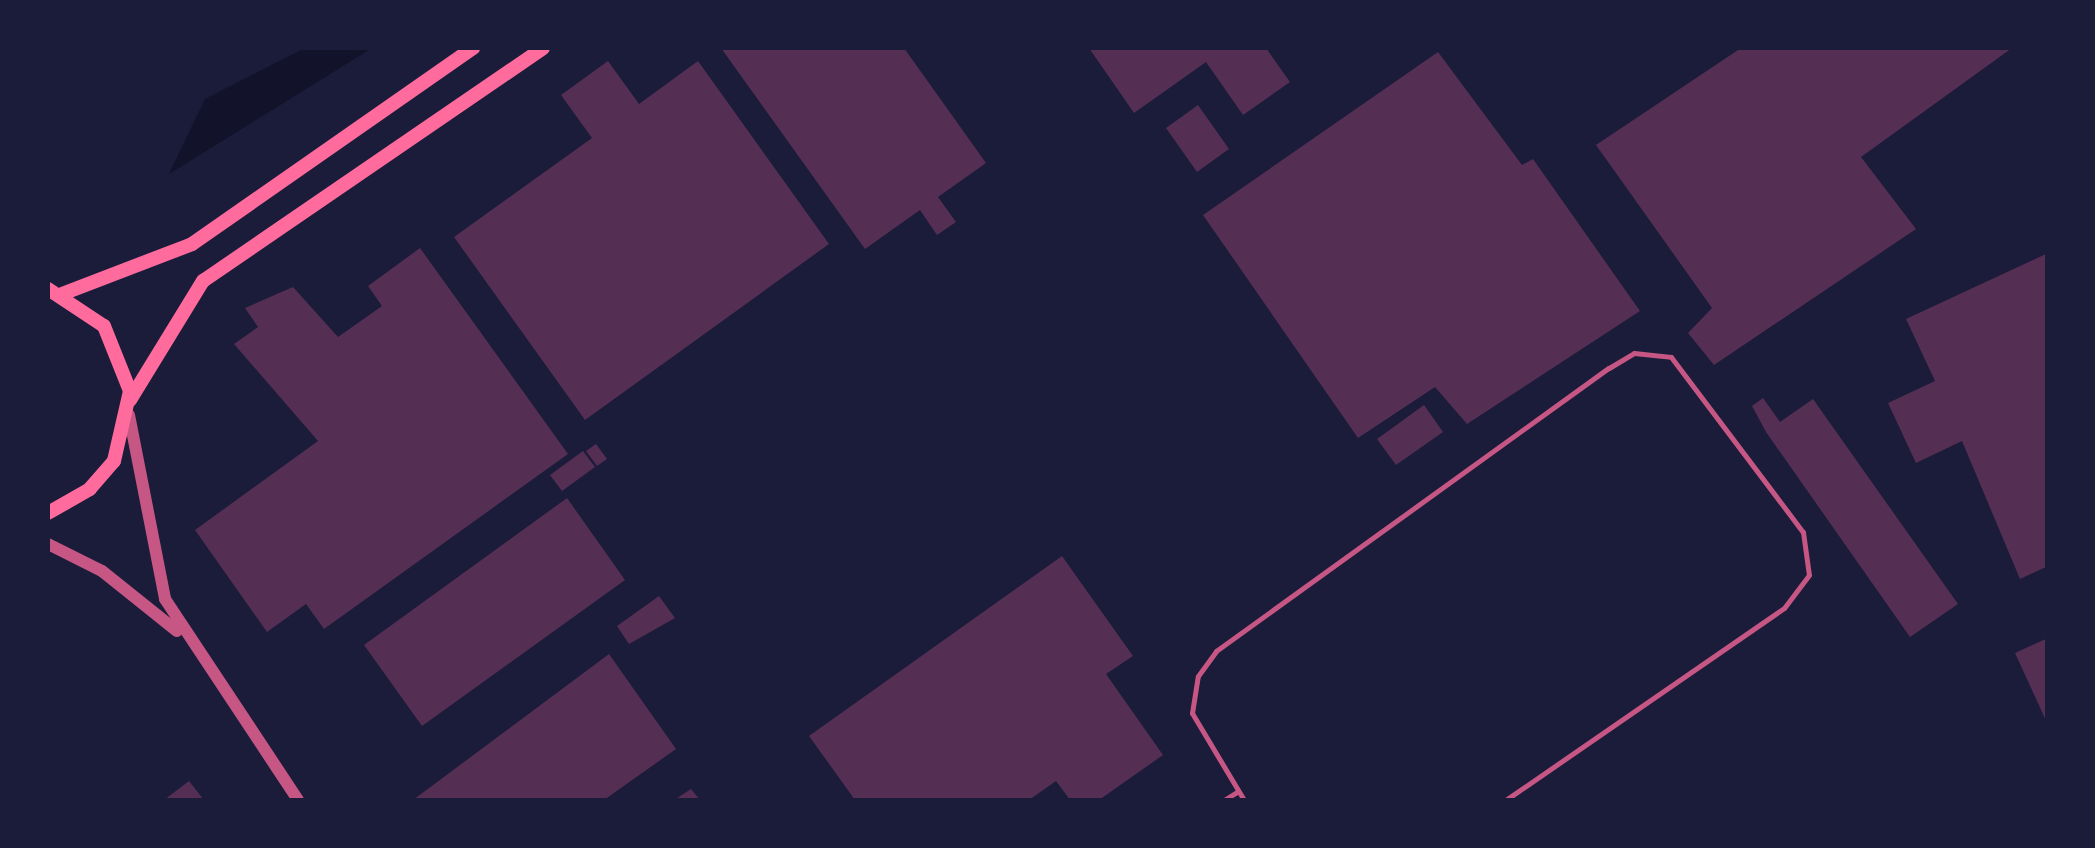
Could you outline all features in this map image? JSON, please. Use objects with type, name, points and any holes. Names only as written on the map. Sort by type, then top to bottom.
[{"type":"main road","points":[[55,291],[192,244],[473,48]]},
{"type":"main road","points":[[48,512],[103,476],[130,408],[204,281],[543,48]]},
{"type":"main road","points":[[55,291],[114,341],[130,408]]},
{"type":"street","points":[[130,408],[157,574],[186,640],[298,800]]},
{"type":"street","points":[[48,544],[120,584],[186,640]]},
{"type":"lane","points":[[1244,800],[1192,714],[1198,676],[1216,651],[1609,368],[1634,353],[1672,357],[1803,532],[1809,575],[1784,608],[1506,800]]},
{"type":"lane","points":[[1224,800],[1237,792]]},
{"type":"shaded area","points":[[305,48],[372,48],[169,174],[205,99]]},
{"type":"building","points":[[721,48],[904,48],[986,163],[938,197],[956,222],[937,235],[920,210],[865,249]]},
{"type":"building","points":[[1089,48],[1266,48],[1290,82],[1243,115],[1206,62],[1134,113]]},
{"type":"building","points":[[1741,48],[2012,48],[1861,157],[1916,229],[1714,365],[1688,333],[1712,308],[1596,145]]},
{"type":"building","points":[[1438,52],[1522,165],[1533,159],[1640,311],[1467,424],[1435,387],[1358,438],[1203,215]]},
{"type":"building","points":[[608,61],[639,104],[698,61],[829,244],[585,420],[454,237],[592,138],[561,95]]},
{"type":"building","points":[[1198,105],[1229,149],[1197,172],[1166,128]]},
{"type":"building","points":[[420,248],[568,454],[324,629],[306,604],[267,632],[195,530],[318,441],[234,344],[258,327],[245,308],[293,287],[338,337],[382,306],[368,286]]},
{"type":"building","points":[[2048,253],[2048,566],[2020,579],[1962,441],[1916,463],[1888,403],[1935,381],[1906,319]]},
{"type":"building","points":[[1763,398],[1780,422],[1813,399],[1958,604],[1910,637],[1766,432],[1752,406]]},
{"type":"building","points":[[1424,405],[1443,432],[1396,465],[1377,439]]},
{"type":"building","points":[[596,444],[607,459],[597,466],[586,451]]},
{"type":"building","points":[[583,451],[595,467],[562,491],[550,475]]},
{"type":"building","points":[[567,498],[625,580],[422,726],[364,645]]},
{"type":"building","points":[[1062,556],[1133,656],[1106,674],[1163,755],[1099,800],[1070,800],[1056,781],[1029,800],[855,800],[809,736]]},
{"type":"building","points":[[659,596],[675,618],[629,644],[617,626]]},
{"type":"building","points":[[2048,638],[2048,725],[2015,653]]},
{"type":"building","points":[[609,654],[676,749],[604,800],[413,800]]},
{"type":"building","points":[[189,781],[204,800],[164,800]]},
{"type":"building","points":[[691,789],[700,800],[674,800]]}]
